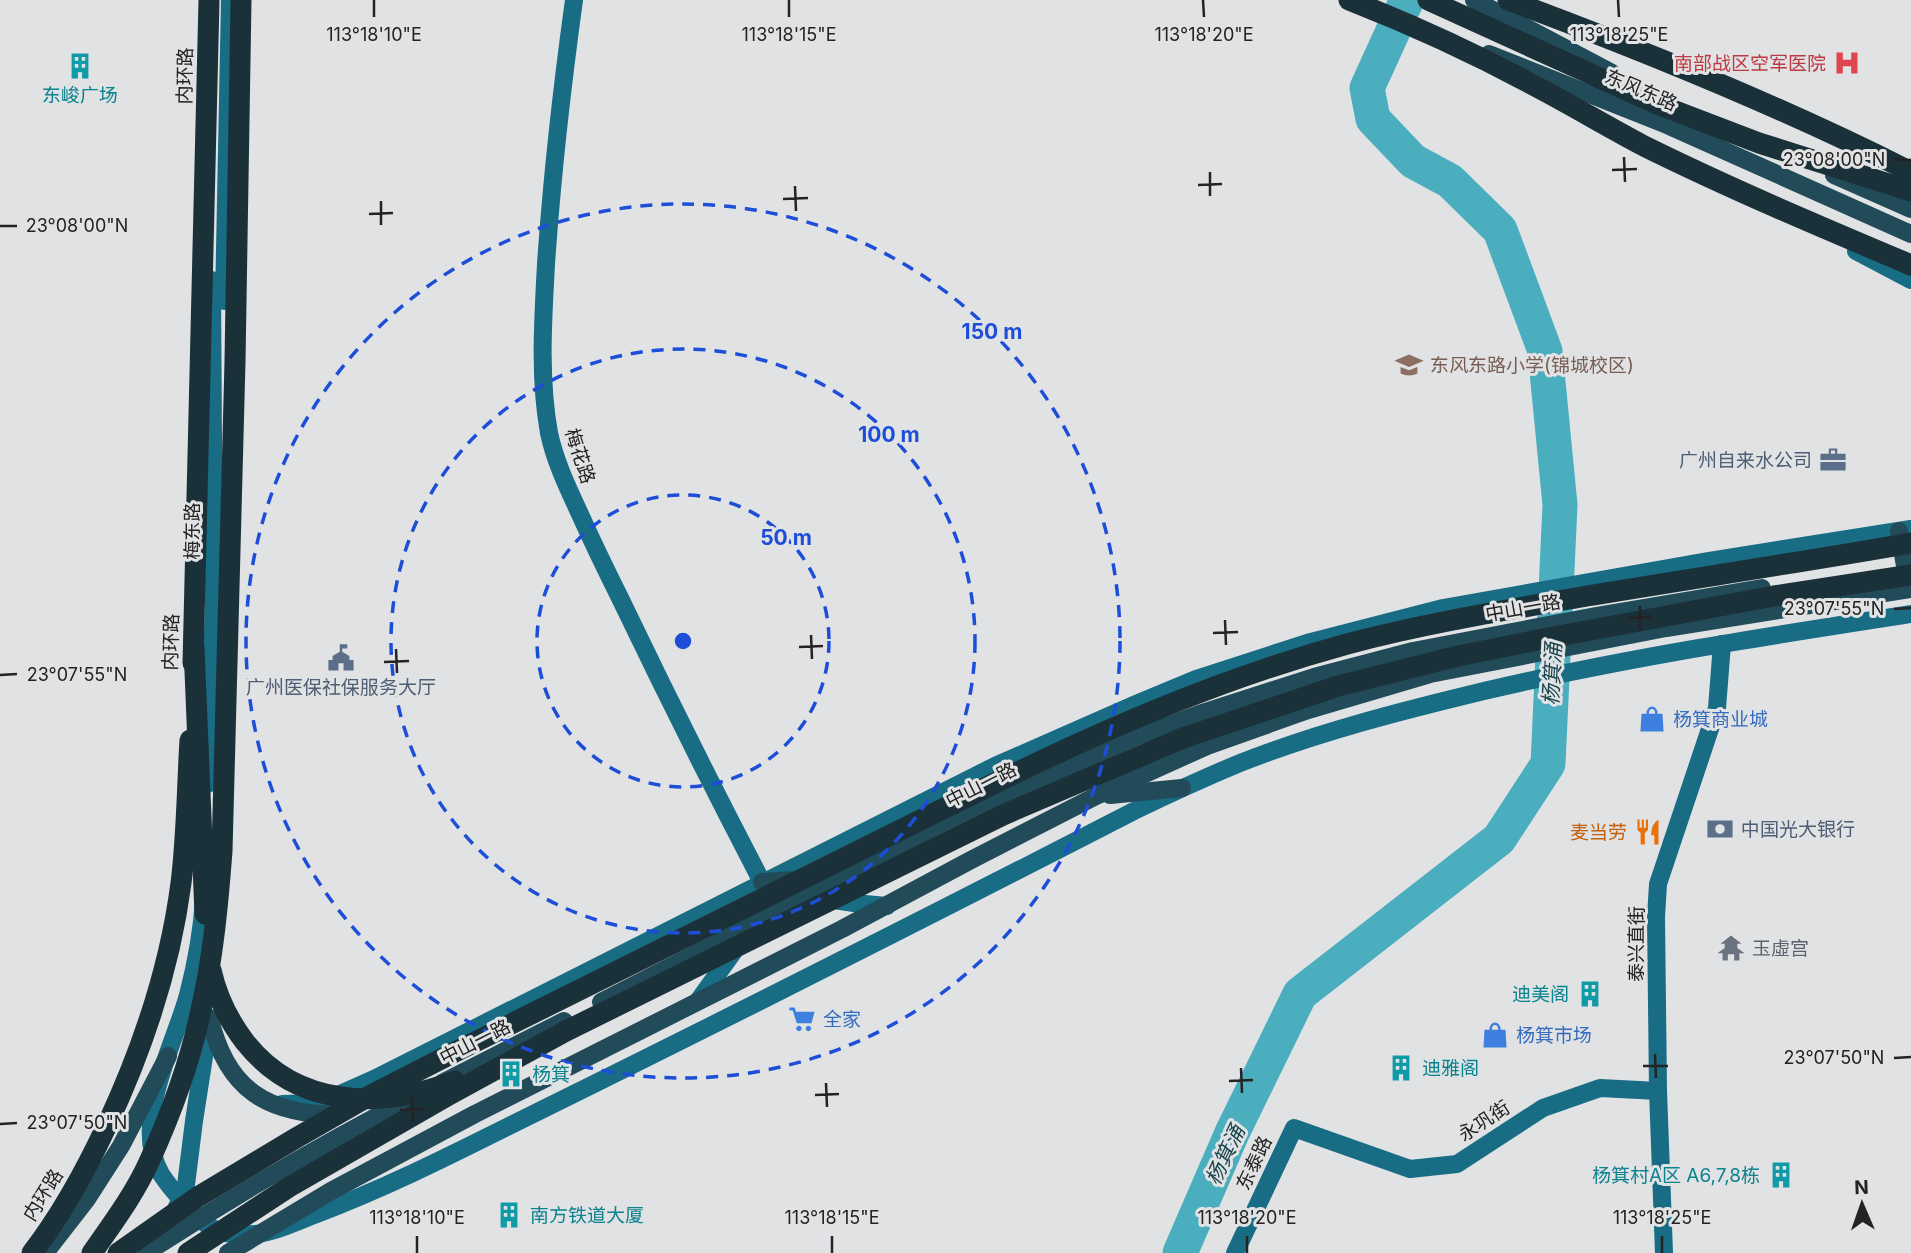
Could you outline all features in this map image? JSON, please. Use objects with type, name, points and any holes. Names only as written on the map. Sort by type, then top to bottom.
[{"type":"highway","name":"内环路","points":[[32,1253],[92,1157],[128,1079],[157,997],[173,928],[184,860],[194,647],[208,0]]},
{"type":"highway","points":[[92,1253],[134,1190],[148,1163],[179,1085],[201,1010],[219,892],[233,474],[241,0]]},
{"type":"highway","name":"东风东路","points":[[1349,0],[1423,30]]},
{"type":"highway","points":[[1428,0],[1669,109],[1759,143],[1911,191]]},
{"type":"highway","points":[[1508,0],[1696,73],[1911,170]]},
{"type":"highway","points":[[1423,30],[1653,150],[1911,265]]},
{"type":"highway","points":[[118,1253],[207,1191],[333,1116],[421,1069],[980,790],[1166,705],[1291,660],[1416,628],[1907,535]]},
{"type":"highway","points":[[194,647],[208,951],[216,991],[236,1030],[255,1054],[292,1082],[312,1091],[353,1098],[383,1098],[439,1087],[469,1076],[566,1031],[1003,815],[1172,743],[1246,716],[1338,686],[1502,647],[1909,568]]},
{"type":"highway","points":[[188,1253],[289,1187],[566,1031]]},
{"type":"main road","name":"东风东路","points":[[1474,0],[1608,71],[1911,209]]},
{"type":"main road","name":"东风东路","points":[[1423,30],[1511,61],[1667,125],[1911,234]]},
{"type":"main road","points":[[1907,535],[1909,568]]},
{"type":"main road","name":"中山一路","points":[[146,1253],[356,1126],[1008,794],[1136,737],[1314,677],[1413,651],[1569,621],[1909,568]]},
{"type":"main road","points":[[229,1253],[331,1191],[394,1157],[887,906],[1096,796],[1207,746],[1308,710],[1430,674],[1566,646],[1911,589]]},
{"type":"main road","points":[[1880,594],[1911,599]]},
{"type":"main road","points":[[1099,753],[1136,704]]},
{"type":"main road","points":[[1096,796],[1182,788]]},
{"type":"main road","points":[[762,883],[848,876]]},
{"type":"main road","points":[[210,1019],[215,1038],[229,1068],[243,1086],[268,1103],[315,1115],[341,1115],[393,1107]]},
{"type":"main road","points":[[45,1253],[87,1199],[121,1146],[168,1056]]},
{"type":"street","name":"梅东路","points":[[215,0],[212,345],[214,603],[203,914],[188,993],[155,1099],[151,1137],[158,1168],[200,1218],[213,1229],[232,1234],[259,1234]]},
{"type":"street","name":"梅东路","points":[[182,1199],[189,1169],[210,1019],[215,956],[225,622],[223,360],[230,0]]},
{"type":"street","name":"梅花路","points":[[574,0],[551,197],[544,301],[542,372],[550,435],[566,485],[593,544],[762,883]]},
{"type":"street","points":[[1764,201],[1911,280]]},
{"type":"street","points":[[268,1103],[303,1104],[338,1095],[503,1015],[995,766],[1207,675],[1307,642],[1443,608],[1571,585],[1907,535]]},
{"type":"street","points":[[259,1234],[335,1207],[436,1162],[780,992],[1182,788],[1242,763],[1339,729],[1432,703],[1568,671],[1911,614]]},
{"type":"street","name":"泰兴直街","points":[[1664,1253],[1658,1091],[1658,884],[1717,708],[1722,644]]},
{"type":"street","points":[[762,883],[839,901],[887,906]]},
{"type":"street","points":[[698,1001],[750,927],[762,883]]},
{"type":"street","name":"永巩街","points":[[1294,1128],[1410,1169],[1457,1164],[1543,1108],[1600,1088],[1658,1091]]},
{"type":"street","name":"东泰路","points":[[1235,1253],[1294,1128]]},
{"type":"street","points":[[130,1253],[166,1222],[182,1199]]},
{"type":"waterway","name":"杨箕涌","points":[[1403,8],[1407,0]]},
{"type":"waterway","name":"杨箕涌","points":[[1180,1253],[1232,1133],[1300,994],[1499,839],[1548,764],[1560,505],[1545,351],[1500,230],[1450,181],[1413,161],[1373,119],[1367,88],[1393,31]]},
{"type":"place","name":"南部战区空军医院","points":[[1847,63]]},
{"type":"place","name":"东峻广场","points":[[80,66]]},
{"type":"place","name":"东风东路小学(锦城校区)","points":[[1409,365]]},
{"type":"place","name":"广州自来水公司","points":[[1833,460]]},
{"type":"place","name":"广州医保社保服务大厅","points":[[341,658]]},
{"type":"place","name":"杨箕商业城","points":[[1652,719]]},
{"type":"place","name":"中国光大银行","points":[[1720,829]]},
{"type":"place","name":"麦当劳","points":[[1648,832]]},
{"type":"place","name":"玉虛宫","points":[[1731,948]]},
{"type":"place","name":"迪美阁","points":[[1590,994]]},
{"type":"place","name":"全家","points":[[802,1019]]},
{"type":"place","name":"杨箕市场","points":[[1495,1035]]},
{"type":"place","name":"迪雅阁","points":[[1401,1068]]},
{"type":"place","name":"杨箕","points":[[511,1074]]},
{"type":"place","name":"杨箕村A区 A6,7,8栋","points":[[1781,1175]]},
{"type":"place","name":"南方铁道大厦","points":[[509,1215]]}]
